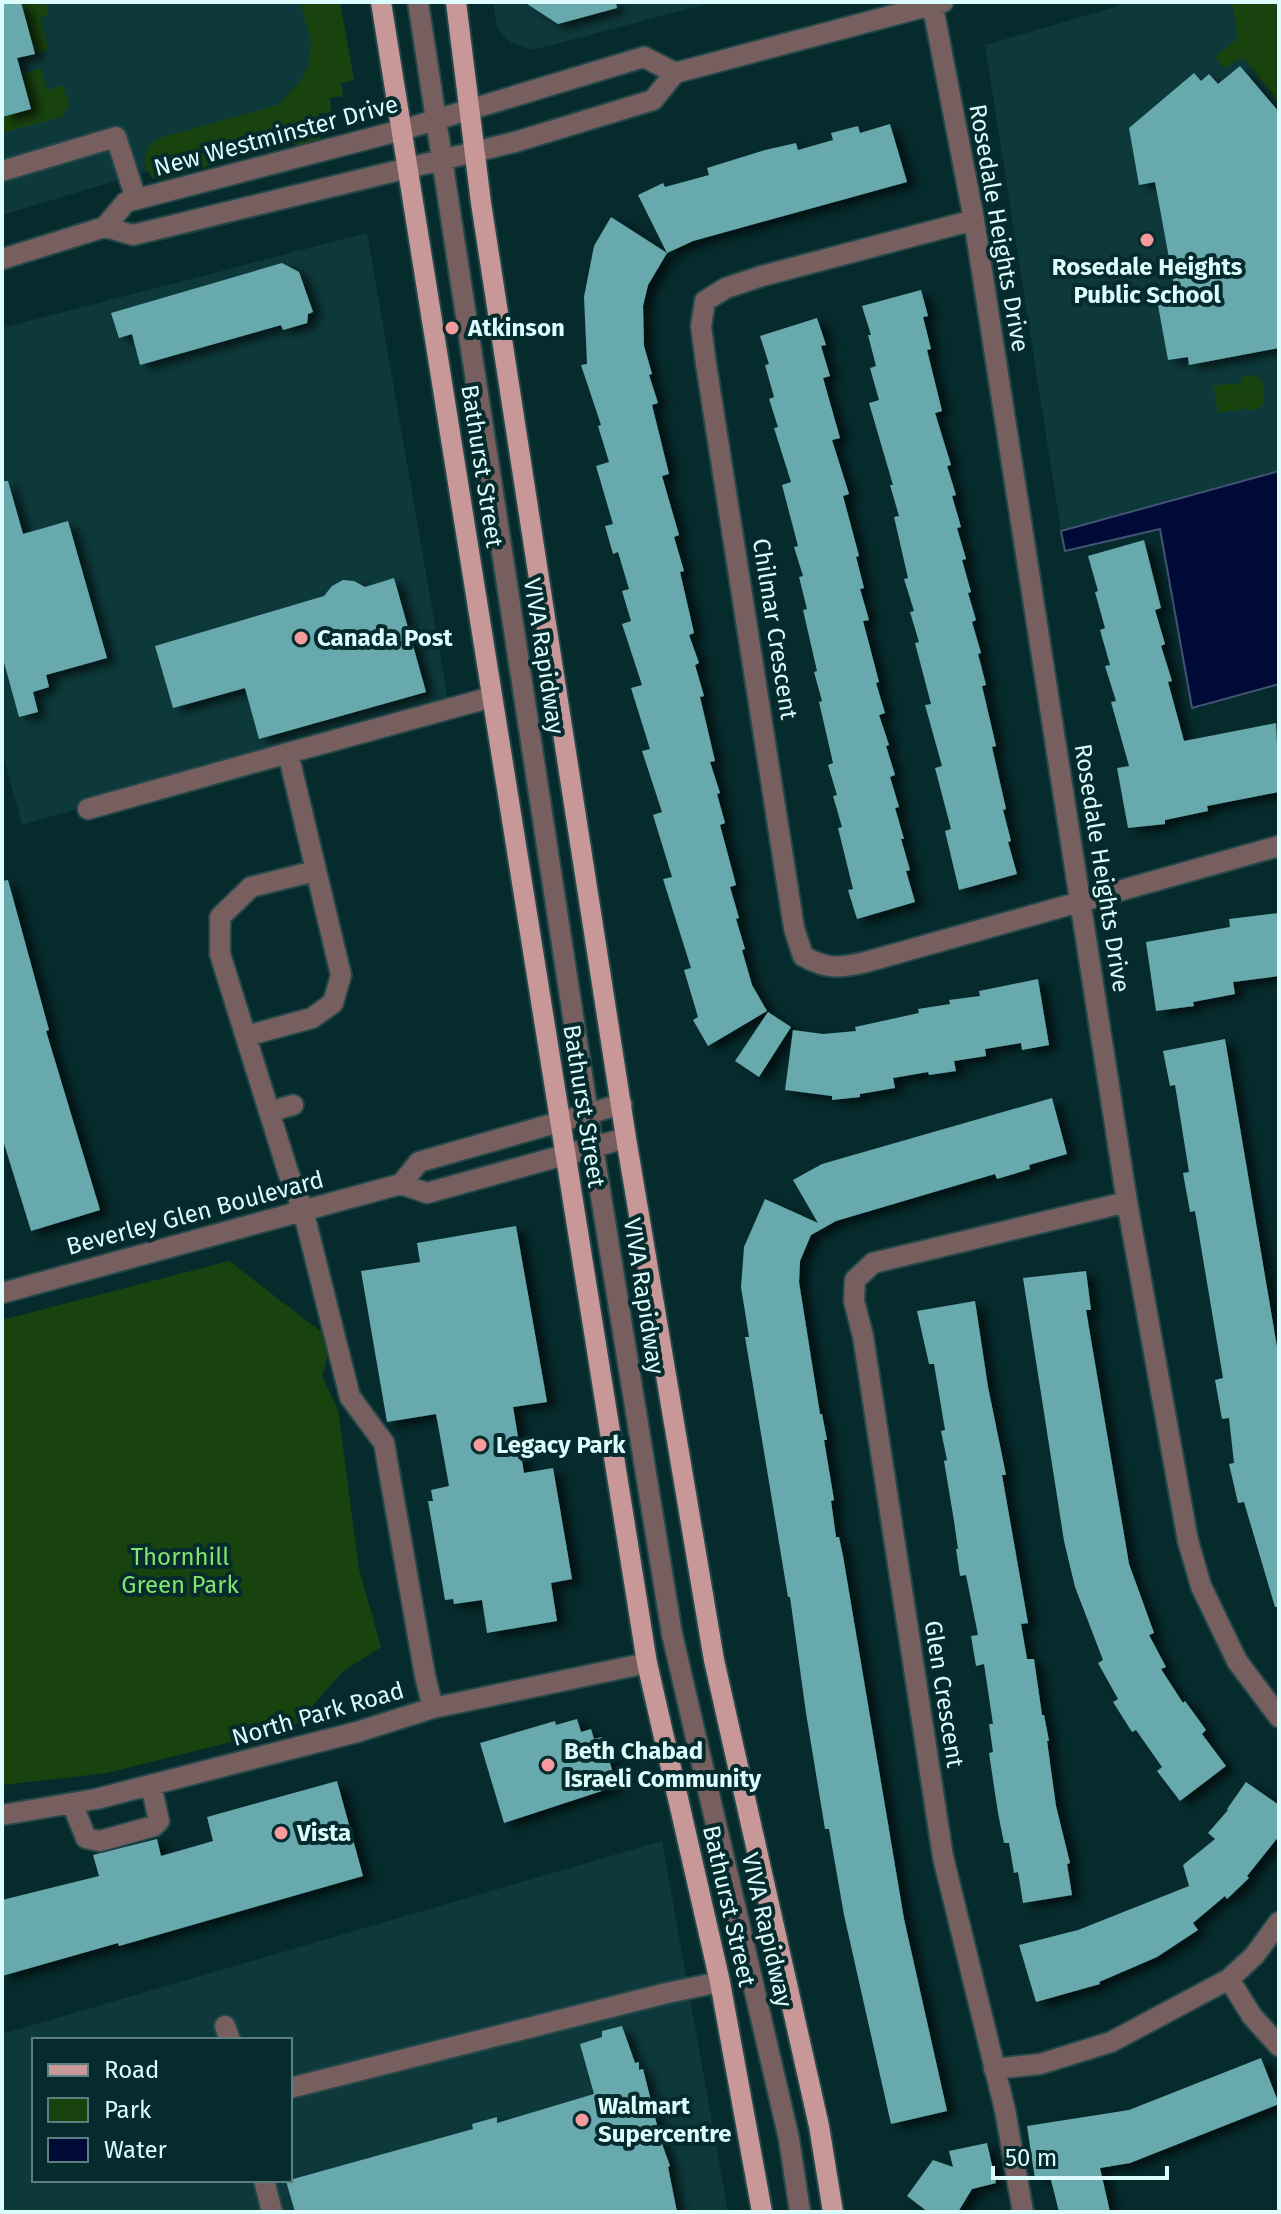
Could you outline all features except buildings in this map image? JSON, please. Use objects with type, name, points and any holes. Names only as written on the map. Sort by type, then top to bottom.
[{"type":"main road","name":"Bathurst Street","points":[[381,2],[647,1663],[720,1982],[762,2212]]},
{"type":"main road","name":"Bathurst Street","points":[[456,2],[474,152],[626,1138],[714,1660],[819,2126],[833,2212]]},
{"type":"street","name":"VIVA Rapidway","points":[[418,2],[593,1147],[672,1634],[789,2139],[800,2212]]},
{"type":"street","points":[[675,73],[936,3]]},
{"type":"street","name":"Rosedale Heights Drive","points":[[936,3],[974,220],[1127,1202],[1188,1541],[1201,1586],[1237,1661],[1279,1717]]},
{"type":"street","name":"New Westminster Drive","points":[[2,259],[105,227],[126,202],[402,130],[644,57],[675,73],[653,100],[441,161],[133,235],[105,227]]},
{"type":"street","points":[[2,171],[116,137],[136,199]]},
{"type":"street","name":"Chilmar Crescent","points":[[974,220],[762,276],[726,288],[705,301],[701,326],[706,364],[794,928],[803,956],[817,964],[838,968],[1082,903]]},
{"type":"street","points":[[88,809],[492,697]]},
{"type":"street","points":[[246,1036],[312,1018],[333,1003],[341,975],[288,753]]},
{"type":"street","points":[[1082,903],[1279,846]]},
{"type":"street","points":[[315,871],[251,887],[220,917],[220,954],[303,1210],[350,1397],[384,1443],[433,1708]]},
{"type":"street","name":"Beverley Glen Boulevard","points":[[401,1184],[419,1162],[622,1104]]},
{"type":"street","points":[[269,1112],[293,1105]]},
{"type":"street","name":"Beverley Glen Boulevard","points":[[2,1293],[401,1184],[427,1193],[626,1138]]},
{"type":"street","name":"Glen Crescent","points":[[994,2069],[943,1857],[863,1336],[854,1301],[855,1280],[873,1263],[1127,1202]]},
{"type":"street","name":"North Park Road","points":[[2,1815],[151,1785],[357,1732],[433,1708],[647,1663]]},
{"type":"street","points":[[72,1803],[86,1838],[100,1841],[154,1826],[159,1821],[151,1785]]},
{"type":"street","points":[[1023,2212],[994,2069],[1040,2064],[1111,2042],[1229,1979],[1254,1956],[1279,1922]]},
{"type":"street","points":[[1229,1979],[1255,2020],[1279,2046]]},
{"type":"street","points":[[292,2087],[720,1982]]},
{"type":"street","points":[[264,2182],[272,2212]]},
{"type":"shaded area","points":[[2,2],[340,2],[354,80],[341,83],[343,96],[330,98],[331,113],[318,112],[318,120],[2,215]]},
{"type":"shaded area","points":[[493,2],[714,2],[533,50],[511,43],[497,28]]},
{"type":"shaded area","name":"Rosedale Heights Public School","points":[[1132,2],[1279,2],[1279,471],[1061,531],[985,45]]},
{"type":"shaded area","points":[[367,233],[448,700],[22,825],[2,751],[2,328]]},
{"type":"shaded area","points":[[662,1841],[728,2212],[2,2212],[2,2034]]},
{"type":"green space","points":[[21,2],[45,2],[49,15],[40,18],[49,50],[35,54]]},
{"type":"green space","points":[[300,2],[340,2],[354,80],[341,83],[343,96],[330,98],[331,113],[318,113],[321,139],[296,146],[293,142],[159,180],[153,178],[146,168],[145,158],[156,139],[277,105],[300,82],[308,66],[311,41]]},
{"type":"green space","points":[[1279,2],[1279,104],[1243,57],[1225,68],[1215,57],[1238,38],[1232,4]]},
{"type":"green space","points":[[41,68],[47,90],[63,85],[69,105],[62,117],[2,133],[2,117],[31,108],[21,74]]},
{"type":"green space","points":[[1255,375],[1262,381],[1265,403],[1256,410],[1218,413],[1213,386],[1233,383],[1237,386],[1244,376]]},
{"type":"green space","name":"Thornhill Green Park","points":[[229,1261],[332,1340],[322,1376],[338,1410],[359,1569],[381,1647],[342,1672],[295,1726],[107,1773],[2,1785],[2,1320]]},
{"type":"water","points":[[1279,471],[1279,684],[1192,708],[1160,529],[1065,551],[1061,531]]},
{"type":"place","name":"Rosedale Heights Public School","points":[[1147,240]]},
{"type":"place","name":"Atkinson","points":[[452,328]]},
{"type":"place","name":"Canada Post","points":[[301,638]]},
{"type":"place","name":"Legacy Park","points":[[480,1445]]},
{"type":"place","name":"Beth Chabad Israeli Community","points":[[548,1765]]},
{"type":"place","name":"Vista","points":[[281,1833]]},
{"type":"place","name":"Walmart Supercentre","points":[[582,2120]]}]
